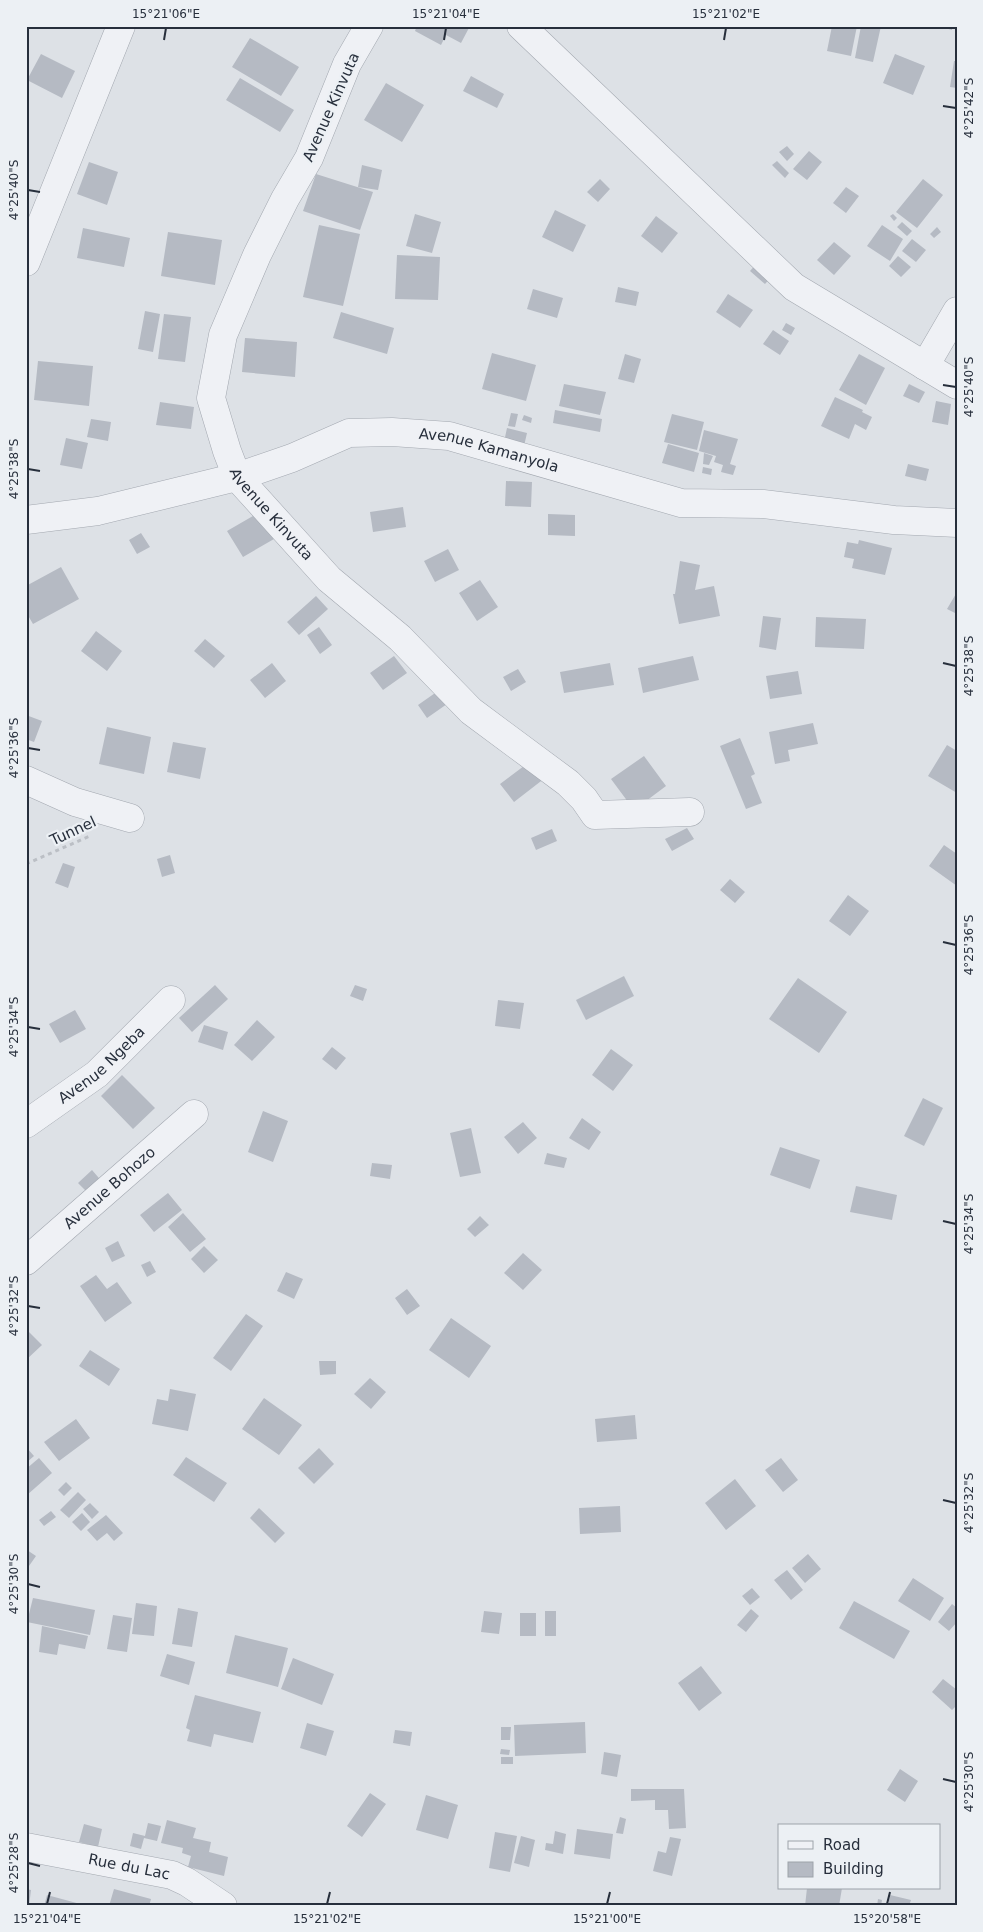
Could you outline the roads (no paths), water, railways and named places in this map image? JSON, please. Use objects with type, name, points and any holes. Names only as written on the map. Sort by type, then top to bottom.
[{"type":"street","points":[[26,262],[121,26]]},
{"type":"street","name":"Avenue Kinvuta","points":[[369,26],[347,64],[309,158],[257,255],[223,335],[211,398],[237,477],[329,579],[400,638],[471,711],[568,782],[584,798],[595,815],[690,812]]},
{"type":"street","points":[[521,26],[794,287],[957,385]]},
{"type":"street","points":[[925,366],[957,311]]},
{"type":"street","name":"Avenue Kamanyola","points":[[26,520],[98,510],[237,477],[292,458],[349,433],[392,432],[449,436],[681,503],[763,504],[894,520],[957,523]]},
{"type":"street","points":[[26,780],[75,802],[130,818]]},
{"type":"street","name":"Avenue Ngeba","points":[[26,1124],[97,1074],[171,1000]]},
{"type":"street","name":"Avenue Bohozo","points":[[26,1261],[194,1114]]},
{"type":"street","name":"Rue du Lac","points":[[26,1847],[172,1875],[187,1882],[224,1906]]}]
